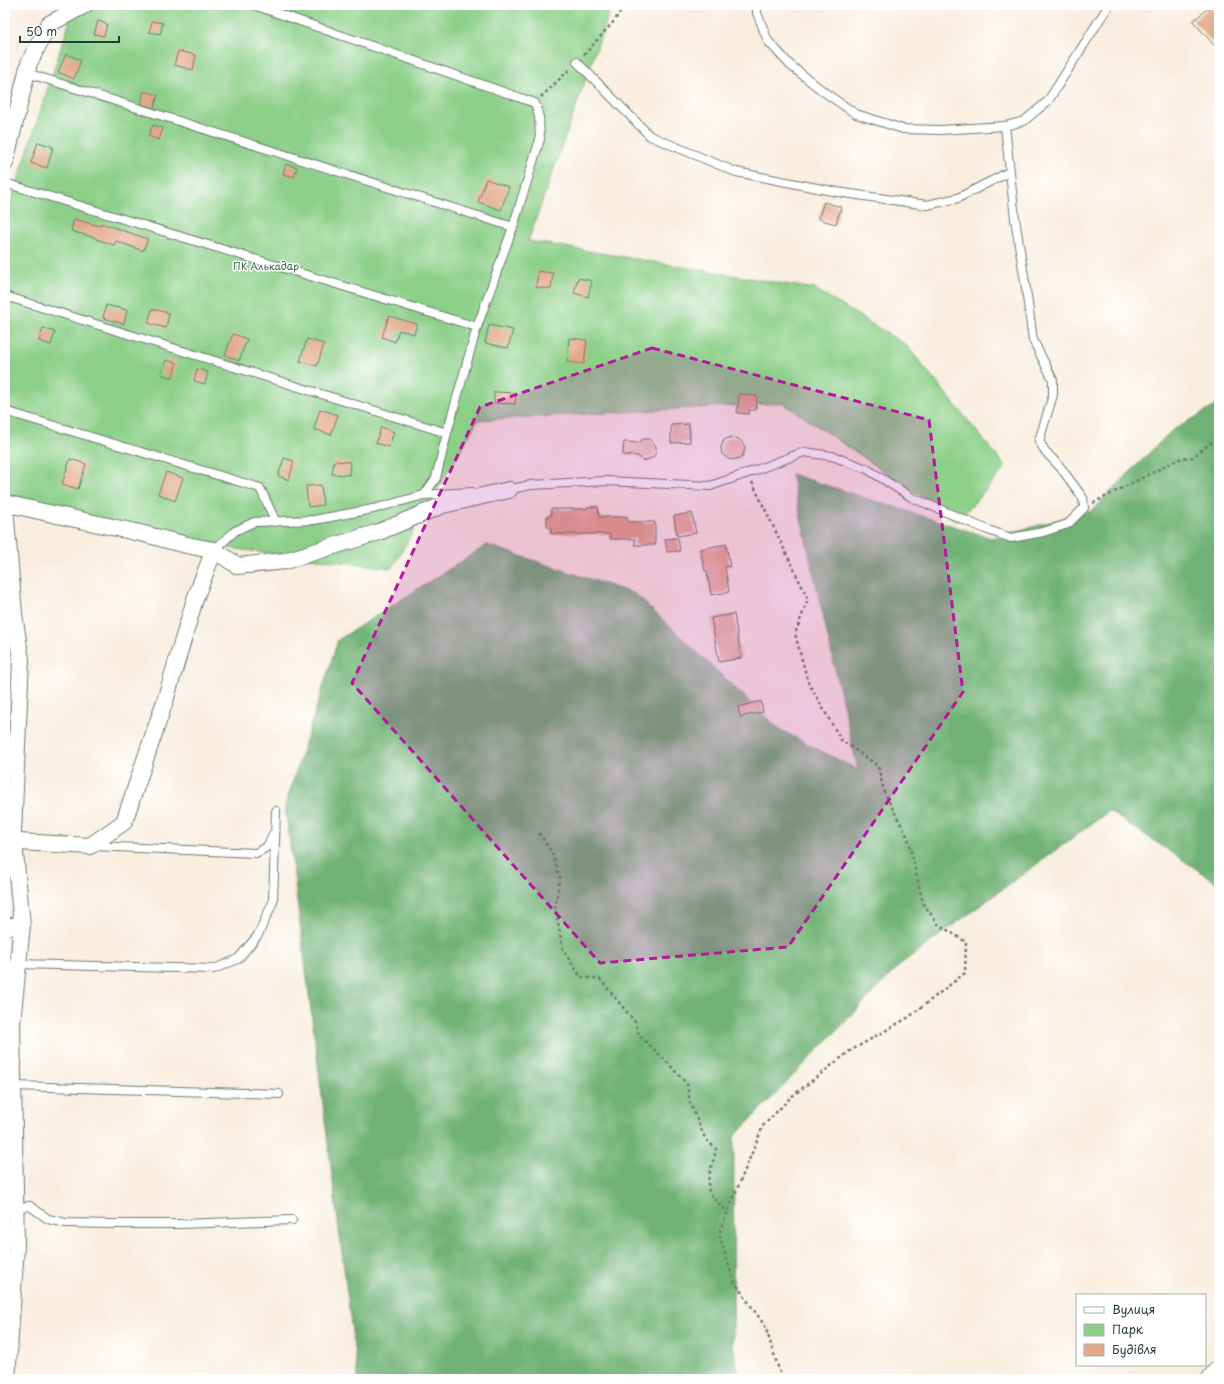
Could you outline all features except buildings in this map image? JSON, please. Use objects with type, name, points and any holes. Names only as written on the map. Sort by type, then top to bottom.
[{"type":"main road","points":[[1213,1379],[1219,1372]]},
{"type":"street","points":[[5,163],[29,63],[49,24],[85,5]]},
{"type":"street","points":[[5,503],[65,518],[140,533],[195,548],[214,550],[238,566],[285,561],[379,532],[443,505],[509,490]]},
{"type":"street","points":[[5,507],[14,614],[21,660],[13,832],[22,925],[12,1023],[16,1246],[7,1379]]},
{"type":"street","points":[[19,842],[90,846],[124,822],[165,701],[195,599],[214,550]]},
{"type":"street","points":[[5,927],[22,925]]},
{"type":"lane","points":[[254,5],[535,103],[539,117],[540,139],[513,227],[477,327],[436,478],[424,495]]},
{"type":"lane","points":[[757,5],[757,13],[768,41],[790,65],[824,92],[856,114],[903,129],[940,130],[1005,126],[1024,121],[1048,100],[1109,5]]},
{"type":"lane","points":[[577,62],[650,136],[736,172],[837,192],[927,205],[958,198],[1010,172]]},
{"type":"lane","points":[[27,73],[513,227]]},
{"type":"lane","points":[[214,550],[235,531],[254,522],[314,520],[373,509],[424,495],[509,490],[531,485],[606,481],[710,486],[748,474],[804,452],[832,456],[867,469],[911,497],[988,530],[1011,538],[1043,532],[1068,524],[1084,508],[1083,498],[1061,468],[1045,451],[1039,442],[1053,396],[1053,380],[1032,340],[1015,219],[1005,126]]},
{"type":"lane","points":[[5,183],[477,327]]},
{"type":"lane","points":[[5,296],[447,434]]},
{"type":"lane","points":[[5,411],[260,488],[276,522]]},
{"type":"lane","points":[[18,964],[214,969],[238,959],[258,935],[273,902],[276,811]]},
{"type":"lane","points":[[90,846],[256,853],[267,847],[275,830]]},
{"type":"lane","points":[[13,1086],[280,1094]]},
{"type":"lane","points":[[15,1208],[30,1206],[48,1219],[66,1223],[134,1224],[292,1220]]},
{"type":"path","points":[[1084,508],[1179,459],[1193,457],[1213,441],[1219,431]]},
{"type":"path","points":[[748,474],[808,600],[795,634],[808,682],[841,740],[878,766],[884,792],[908,838],[923,903],[938,924],[966,942],[965,973],[909,1017],[850,1051],[791,1097],[763,1126],[719,1233],[733,1280],[766,1326],[782,1379]]},
{"type":"path","points":[[538,833],[552,853],[560,878],[555,907],[563,950],[581,977],[600,979],[635,1022],[639,1036],[666,1061],[687,1084],[690,1103],[705,1138],[716,1149],[708,1182],[710,1193],[728,1212]]},
{"type":"highlighted area","points":[[652,348],[929,420],[963,692],[788,947],[600,963],[352,683],[480,407]]},
{"type":"green space","name":"ПК Алькадар","points":[[75,5],[612,5],[528,241],[815,289],[906,345],[1006,467],[958,521],[783,403],[478,420],[392,568],[145,538],[5,493],[5,220]]},
{"type":"green space","points":[[1219,404],[1219,884],[1109,811],[902,963],[734,1137],[733,1345],[740,1379],[358,1379],[285,806],[338,640],[487,545],[635,594],[779,729],[858,770],[791,474],[991,538],[1091,511],[1171,431]]}]
